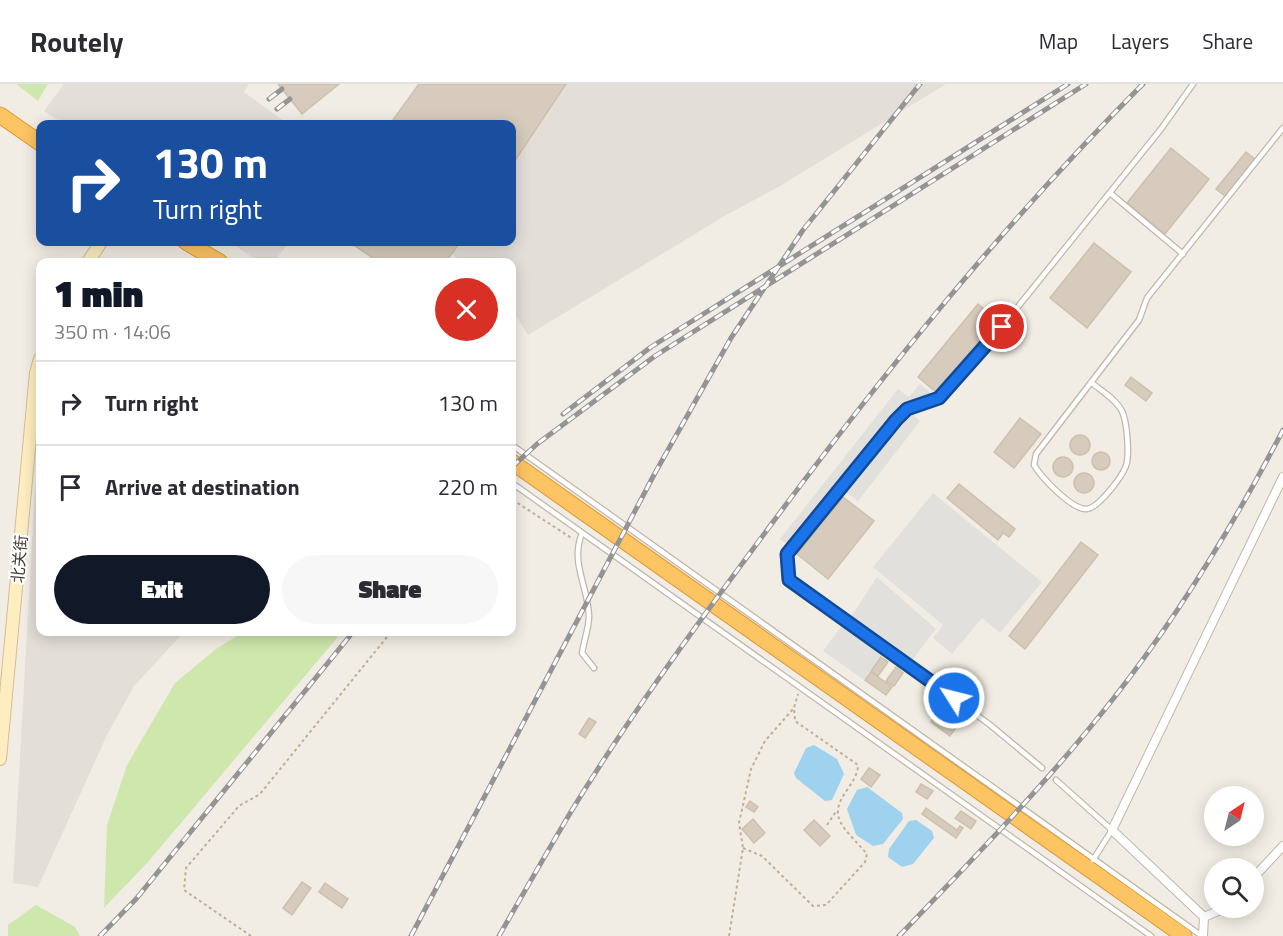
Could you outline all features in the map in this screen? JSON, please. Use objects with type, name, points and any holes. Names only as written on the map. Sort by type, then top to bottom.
[{"type":"highway","points":[[0,115],[36,140]]},
{"type":"highway","points":[[193,246],[213,258]]},
{"type":"highway","points":[[516,465],[1184,936]]},
{"type":"main road","name":"北关街","points":[[0,759],[36,373]]},
{"type":"street","points":[[1202,936],[1204,917],[1112,830],[1283,477]]},
{"type":"street","points":[[1264,866],[1283,846]]},
{"type":"lane","points":[[1042,768],[989,724],[789,580],[787,554],[907,409],[939,398],[988,344],[1110,193],[1193,84]]},
{"type":"lane","points":[[1091,382],[1117,404],[1123,413],[1128,461],[1124,473],[1096,506],[1087,510],[1077,507],[1041,477],[1034,465],[1036,454],[1091,382],[1139,320],[1147,298],[1283,128]]},
{"type":"lane","points":[[1110,193],[1183,254]]},
{"type":"lane","points":[[516,448],[1202,936]]},
{"type":"lane","points":[[516,486],[1151,936]]},
{"type":"lane","points":[[582,533],[578,542],[577,567],[589,615],[582,653],[594,668]]},
{"type":"lane","points":[[1056,780],[1112,830],[1093,860]]},
{"type":"path","points":[[516,502],[578,542]]},
{"type":"path","points":[[251,936],[184,890],[186,868],[239,806],[260,794],[388,636]]},
{"type":"path","points":[[800,687],[794,708],[795,722],[858,765],[858,775],[840,800],[838,809],[827,825]]},
{"type":"path","points":[[729,936],[743,848],[739,823],[751,769],[765,741],[794,708]]},
{"type":"path","points":[[743,848],[762,856],[813,906],[826,905],[865,862],[867,854],[840,821],[838,809]]},
{"type":"shaded area","points":[[64,84],[249,84],[244,92],[282,120],[58,120],[44,111]]},
{"type":"shaded area","points":[[566,84],[946,84],[782,185],[728,214],[528,335],[516,316],[516,258],[456,258],[452,254],[457,246],[516,246],[516,159]]},
{"type":"shaded area","points":[[236,246],[286,246],[277,258],[253,258]]},
{"type":"shaded area","points":[[920,384],[930,392],[912,414],[920,421],[858,501],[844,491],[796,552],[780,539],[898,389],[909,397]]},
{"type":"shaded area","points":[[36,480],[36,636],[180,636],[134,686],[107,735],[38,887],[13,883]]},
{"type":"shaded area","points":[[933,493],[1042,582],[1000,633],[982,618],[952,654],[933,638],[943,625],[873,567]]},
{"type":"shaded area","points":[[877,577],[936,629],[912,660],[851,617]]},
{"type":"shaded area","points":[[843,624],[883,653],[864,680],[823,651]]},
{"type":"green space","points":[[16,84],[48,84],[38,101]]},
{"type":"green space","points":[[237,636],[339,636],[148,862],[104,908],[107,825],[127,765],[175,683],[216,649]]},
{"type":"green space","points":[[36,905],[75,927],[80,936],[8,936],[8,925]]},
{"type":"water","points":[[814,745],[837,759],[844,774],[832,800],[825,801],[796,778],[794,773],[806,748]]},
{"type":"water","points":[[867,787],[902,813],[903,819],[883,844],[873,846],[856,835],[847,809],[857,790]]},
{"type":"water","points":[[916,820],[932,831],[934,838],[913,864],[902,867],[888,857],[889,849],[909,821]]},
{"type":"building","points":[[278,84],[339,84],[302,114]]},
{"type":"building","points":[[419,84],[566,84],[516,159],[516,120],[393,120]]},
{"type":"building","points":[[1171,148],[1209,179],[1165,234],[1127,203]]},
{"type":"building","points":[[1246,152],[1255,159],[1225,196],[1216,189]]},
{"type":"building","points":[[1094,243],[1131,272],[1087,328],[1050,298]]},
{"type":"building","points":[[355,246],[457,246],[449,258],[373,258]]},
{"type":"building","points":[[978,304],[997,319],[937,393],[918,377]]},
{"type":"building","points":[[1131,377],[1152,393],[1146,401],[1125,385]]},
{"type":"building","points":[[1020,418],[1041,434],[1014,468],[994,452]]},
{"type":"building","points":[[1080,435],[1087,438],[1090,445],[1087,452],[1080,455],[1073,452],[1070,445],[1073,438]]},
{"type":"building","points":[[1097,452],[1105,452],[1110,457],[1108,468],[1097,470],[1092,465],[1092,457]]},
{"type":"building","points":[[1063,457],[1070,460],[1073,467],[1070,474],[1063,477],[1056,474],[1053,467],[1056,460]]},
{"type":"building","points":[[1084,473],[1091,476],[1094,483],[1091,490],[1084,493],[1077,490],[1074,483],[1077,476]]},
{"type":"building","points":[[959,484],[1015,529],[1009,537],[1003,533],[998,540],[947,498]]},
{"type":"building","points":[[843,497],[874,521],[828,579],[797,554]]},
{"type":"building","points":[[1081,542],[1098,555],[1025,649],[1009,636]]},
{"type":"building","points":[[881,657],[888,662],[878,676],[871,671]]},
{"type":"building","points":[[896,667],[903,673],[894,686],[886,681]]},
{"type":"building","points":[[871,672],[892,687],[886,695],[865,680]]},
{"type":"building","points":[[938,712],[957,726],[950,736],[931,722]]},
{"type":"building","points":[[589,718],[596,722],[585,738],[579,734]]},
{"type":"building","points":[[869,768],[880,775],[871,787],[861,779]]},
{"type":"building","points":[[921,784],[933,791],[927,799],[916,792]]},
{"type":"building","points":[[750,801],[758,807],[754,812],[746,807]]},
{"type":"building","points":[[926,808],[957,830],[960,826],[963,828],[956,838],[922,814]]},
{"type":"building","points":[[961,811],[976,821],[971,829],[955,818]]},
{"type":"building","points":[[753,819],[765,833],[754,843],[742,829]]},
{"type":"building","points":[[814,820],[830,836],[820,846],[804,830]]},
{"type":"building","points":[[302,882],[311,888],[292,915],[283,908]]},
{"type":"building","points":[[325,883],[348,899],[342,908],[319,892]]},
{"type":"railway","points":[[411,936],[655,473],[731,338],[803,230],[920,84]]},
{"type":"railway","points":[[563,414],[651,347],[1068,84]]},
{"type":"railway","points":[[516,463],[537,444],[655,356],[1086,84]]},
{"type":"railway","points":[[499,936],[572,810],[637,710],[798,488],[891,368],[988,251],[1090,138],[1143,84]]},
{"type":"railway","points":[[269,99],[282,89]]},
{"type":"railway","points":[[277,109],[290,99]]},
{"type":"railway","points":[[899,936],[1036,791],[1113,699],[1183,602],[1245,500],[1283,430]]},
{"type":"railway","points":[[100,936],[136,899],[350,636]]},
{"type":"route","points":[[954,698],[789,580],[787,554],[896,420],[907,409],[939,398],[1002,327]]}]
